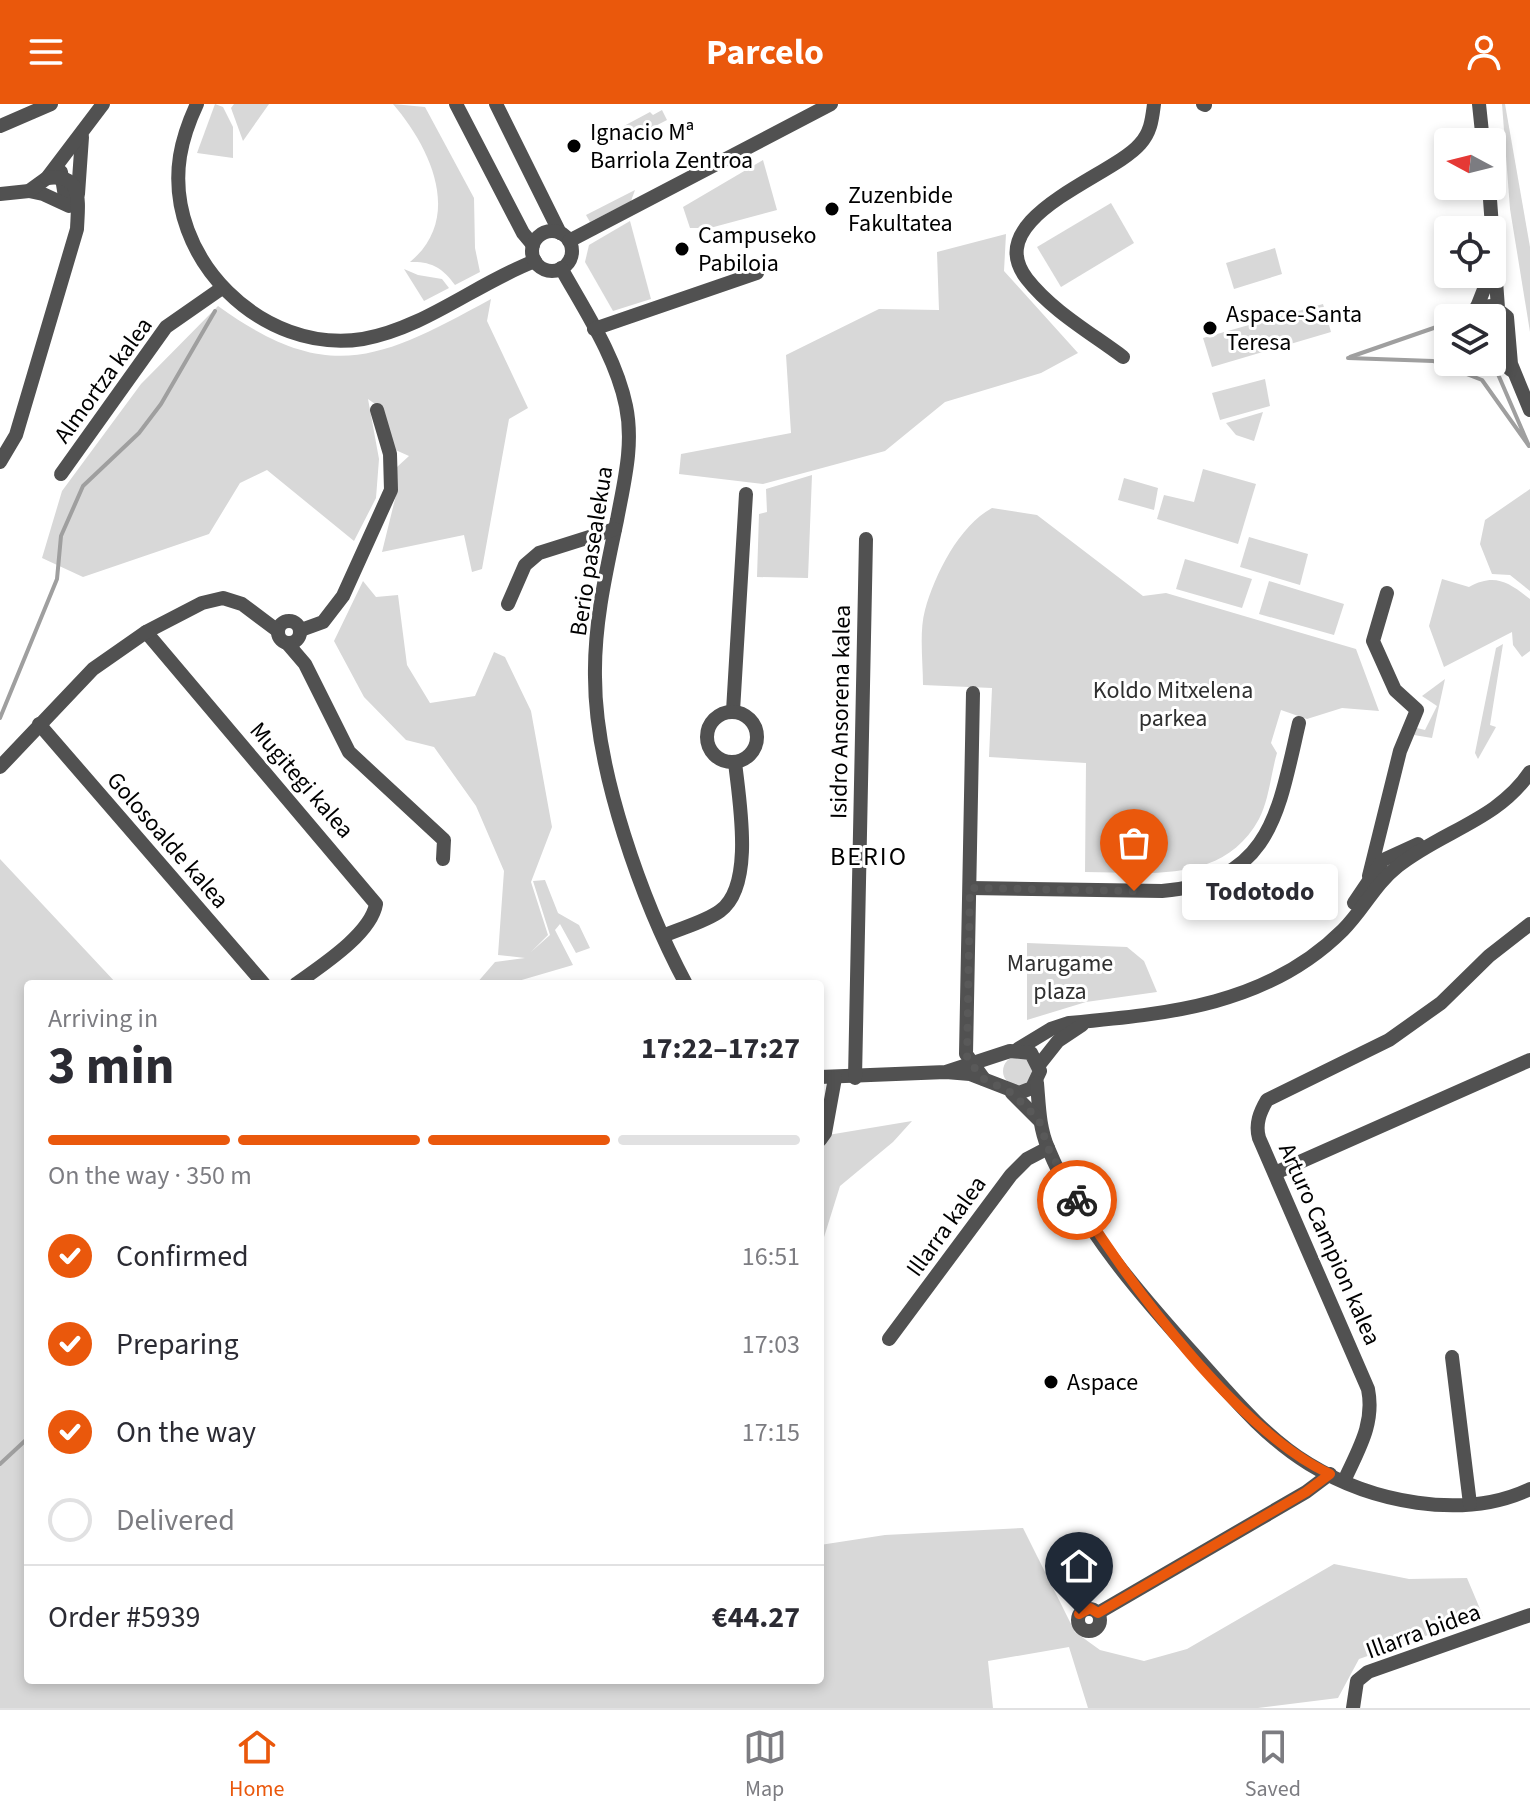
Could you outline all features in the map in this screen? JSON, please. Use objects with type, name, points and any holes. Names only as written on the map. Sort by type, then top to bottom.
[{"type":"street","points":[[0,126],[51,104]]},
{"type":"street","points":[[29,191],[53,177],[103,104]]},
{"type":"street","points":[[197,104],[184,135],[179,184],[191,237],[222,288],[248,310],[294,333],[317,339],[361,339],[398,329],[535,261]]},
{"type":"street","points":[[456,104],[523,233],[533,245],[535,261],[544,269],[561,268],[570,258],[565,237],[496,104]]},
{"type":"street","points":[[533,245],[544,232],[565,237],[831,104]]},
{"type":"street","points":[[1123,357],[1050,302],[1026,278],[1018,255],[1019,242],[1040,210],[1138,147],[1151,125],[1154,104]]},
{"type":"street","points":[[1479,104],[1482,128]]},
{"type":"street","points":[[0,462],[16,435],[77,229],[72,199],[82,134]]},
{"type":"street","points":[[53,177],[72,199]]},
{"type":"street","points":[[0,194],[29,191],[72,199]]},
{"type":"street","name":"Berio pasealekua","points":[[561,268],[617,376],[628,422],[628,462],[599,612],[595,678],[603,754],[615,806],[663,936],[684,980]]},
{"type":"street","points":[[594,329],[757,273]]},
{"type":"street","name":"Almortza kalea","points":[[61,474],[166,327],[222,288]]},
{"type":"street","points":[[1506,316],[1514,374],[1530,410]]},
{"type":"street","points":[[1506,366],[1514,374]]},
{"type":"street","points":[[282,637],[297,641],[301,630],[323,622],[343,596],[391,490],[390,454],[377,410]]},
{"type":"street","points":[[733,711],[746,494]]},
{"type":"street","points":[[508,604],[525,565],[539,553],[615,529]]},
{"type":"street","name":"Isidro Ansorena kalea","points":[[855,1078],[866,539]]},
{"type":"street","points":[[1369,876],[1386,818],[1400,751],[1417,710],[1395,690],[1373,641],[1387,593]]},
{"type":"street","points":[[0,767],[93,669],[146,632],[202,603],[223,598],[242,604],[282,637],[305,664],[349,752],[444,840],[443,859]]},
{"type":"street","name":"Mugitegi kalea","points":[[146,632],[376,904],[374,917],[332,959],[302,980]]},
{"type":"street","points":[[973,693],[966,1054],[984,1079]]},
{"type":"street","points":[[733,711],[745,714],[754,722],[758,735],[754,751],[735,762],[718,758],[712,752],[707,735],[713,720],[733,711]]},
{"type":"street","points":[[970,888],[1162,891],[1193,888],[1220,879],[1249,857],[1265,836],[1282,799],[1299,723]]},
{"type":"street","name":"Golosoalde kalea","points":[[39,724],[261,980]]},
{"type":"street","points":[[663,936],[721,911],[736,892],[742,865],[735,762]]},
{"type":"street","points":[[1039,1120],[1007,1089],[996,1073],[1005,1054],[1051,1029],[1216,1004],[1289,972],[1344,929],[1391,872],[1452,832],[1500,806],[1530,772]]},
{"type":"street","points":[[1386,818],[1395,854],[1391,872]]},
{"type":"street","points":[[1327,942],[1369,876],[1383,860],[1452,832]]},
{"type":"street","name":"Arturo Campion kalea","points":[[1337,1478],[1366,1433],[1371,1404],[1368,1389],[1257,1130],[1267,1100],[1389,1040],[1441,1003],[1489,956],[1530,924]]},
{"type":"street","points":[[1089,1021],[1058,1041],[1039,1065],[1039,1120],[1048,1148],[1114,1259],[1160,1317],[1268,1432],[1296,1455],[1337,1478],[1395,1498],[1470,1504],[1494,1502],[1530,1489]]},
{"type":"street","points":[[968,1036],[1005,1054]]},
{"type":"street","points":[[946,1072],[1005,1054],[1031,1053],[1039,1065]]},
{"type":"street","points":[[1275,1173],[1530,1060]]},
{"type":"street","points":[[824,1134],[827,1077],[946,1072],[984,1079],[1007,1089],[1026,1092],[1037,1083]]},
{"type":"street","name":"Illarra kalea","points":[[889,1339],[1011,1175],[1027,1159],[1048,1148]]},
{"type":"street","points":[[1452,1357],[1470,1504]]},
{"type":"street","points":[[1098,1613],[1306,1492],[1337,1478]]},
{"type":"street","name":"Illarra bidea","points":[[1353,1708],[1357,1681],[1368,1672],[1530,1615]]},
{"type":"green space","points":[[215,104],[223,107],[233,127],[233,158],[197,153]]},
{"type":"green space","points":[[234,104],[269,104],[243,141],[231,108]]},
{"type":"green space","points":[[393,104],[425,107],[474,198],[475,248],[480,272],[455,285],[436,267],[410,262],[426,244],[435,224],[438,204],[436,182],[419,140]]},
{"type":"green space","points":[[1502,104],[1505,104],[1530,247],[1530,332],[1510,209]]},
{"type":"green space","points":[[662,110],[667,120],[628,140],[622,127],[650,112],[653,115]]},
{"type":"green space","points":[[763,160],[777,210],[710,228],[690,228],[683,207]]},
{"type":"green space","points":[[635,190],[631,201],[590,222],[586,215]]},
{"type":"green space","points":[[1111,203],[1134,243],[1061,287],[1037,247]]},
{"type":"green space","points":[[630,221],[651,299],[613,311],[585,262],[589,245]]},
{"type":"green space","points":[[1006,234],[1004,271],[1078,353],[1041,373],[945,402],[885,451],[763,484],[679,474],[681,454],[791,433],[786,355],[879,309],[939,310],[937,252]]},
{"type":"green space","points":[[1275,248],[1282,274],[1234,289],[1226,263]]},
{"type":"green space","points":[[404,269],[442,279],[449,288],[424,301]]},
{"type":"green space","points":[[491,299],[487,321],[528,408],[509,419],[482,569],[472,572],[464,535],[382,552],[396,495],[397,467],[409,456],[391,448],[382,409],[368,399],[379,459],[376,498],[354,541],[267,470],[240,483],[209,534],[83,577],[42,558],[62,491],[141,384],[218,306],[257,331],[292,347],[324,355],[355,355],[386,349],[418,337]]},
{"type":"green space","points":[[1323,304],[1331,332],[1212,367],[1203,338]]},
{"type":"green space","points":[[1265,379],[1270,406],[1220,420],[1212,393]]},
{"type":"green space","points":[[1263,412],[1254,441],[1236,435],[1226,423]]},
{"type":"green space","points":[[1203,469],[1256,484],[1238,544],[1157,519],[1164,495],[1194,502]]},
{"type":"green space","points":[[812,475],[808,578],[757,577],[759,514],[767,512],[766,489]]},
{"type":"green space","points":[[1124,478],[1158,488],[1154,510],[1118,500]]},
{"type":"green space","points":[[1530,489],[1530,591],[1510,575],[1492,574],[1480,544],[1485,520]]},
{"type":"green space","name":"Koldo Mitxelena parkea","points":[[992,508],[1037,515],[1143,596],[1166,593],[1356,649],[1379,711],[1342,708],[1307,719],[1281,710],[1271,743],[1277,753],[1262,812],[1244,840],[1225,855],[1205,865],[1158,873],[1085,872],[1086,763],[989,757],[992,688],[923,685],[923,619],[929,596],[959,539],[969,526]]},
{"type":"green space","points":[[1249,537],[1308,554],[1300,585],[1240,567]]},
{"type":"green space","points":[[1185,559],[1252,579],[1242,608],[1176,589]]},
{"type":"green space","points":[[1442,579],[1469,587],[1486,581],[1501,581],[1530,599],[1530,651],[1522,657],[1513,645],[1512,632],[1444,667],[1429,626]]},
{"type":"green space","points":[[363,581],[376,597],[398,595],[407,665],[430,703],[475,696],[494,652],[505,657],[531,711],[552,827],[531,882],[548,935],[531,952],[550,935],[533,881],[545,880],[558,913],[579,925],[590,948],[576,953],[560,924],[555,930],[573,965],[522,980],[479,980],[495,962],[525,958],[498,955],[504,871],[476,806],[434,747],[406,740],[364,697],[334,641]]},
{"type":"green space","points":[[1269,581],[1344,604],[1334,635],[1259,614]]},
{"type":"green space","points":[[1503,644],[1490,725],[1496,727],[1478,759],[1475,753],[1496,648]]},
{"type":"green space","points":[[1445,679],[1432,738],[1414,735],[1417,728],[1425,730],[1437,706],[1422,696]]},
{"type":"green space","points":[[0,859],[113,980],[24,980],[24,1684],[824,1684],[824,1544],[885,1535],[1023,1528],[1075,1632],[1100,1650],[1144,1661],[1187,1649],[1334,1564],[1409,1579],[1467,1578],[1483,1616],[1359,1659],[1338,1698],[1258,1708],[1088,1708],[1069,1647],[988,1661],[993,1708],[0,1708]]},
{"type":"green space","name":"Marugame plaza","points":[[1027,943],[1127,947],[1144,961],[1157,992],[1086,1002],[1027,1020]]},
{"type":"green space","points":[[1018,1056],[1024,1057],[1032,1065],[1032,1077],[1024,1085],[1018,1086],[1012,1085],[1004,1077],[1003,1071],[1004,1065],[1012,1057]]},
{"type":"green space","points":[[912,1121],[893,1142],[840,1186],[824,1237],[824,1142],[828,1135]]},
{"type":"waterway","points":[[0,718],[57,579],[61,536],[83,486],[139,433],[161,404],[215,311]]},
{"type":"waterway","points":[[1350,357],[1434,328]]},
{"type":"waterway","points":[[1348,358],[1434,361]]},
{"type":"waterway","points":[[1472,376],[1482,380],[1529,446],[1499,376]]},
{"type":"waterway","points":[[0,1464],[24,1442]]},
{"type":"way so far","points":[[1077,1200],[1048,1148],[1039,1120],[1012,1093],[984,1079],[967,1059],[970,888],[1134,891]]},
{"type":"place","name":"Ignacio Mª Barriola Zentroa","points":[[574,146]]},
{"type":"place","name":"Zuzenbide Fakultatea","points":[[832,209]]},
{"type":"place","name":"Campuseko Pabiloia","points":[[682,249]]},
{"type":"place","name":"Aspace-Santa Teresa","points":[[1210,328]]},
{"type":"place","name":"Todotodo","points":[[1134,891]]},
{"type":"place","name":"Aspace","points":[[1051,1382]]},
{"type":"district","name":"BERIO","points":[[869,856]]},
{"type":"route","points":[[1077,1200],[1135,1286],[1247,1413],[1296,1455],[1330,1474],[1306,1492],[1098,1613],[1090,1608],[1079,1614]]}]
